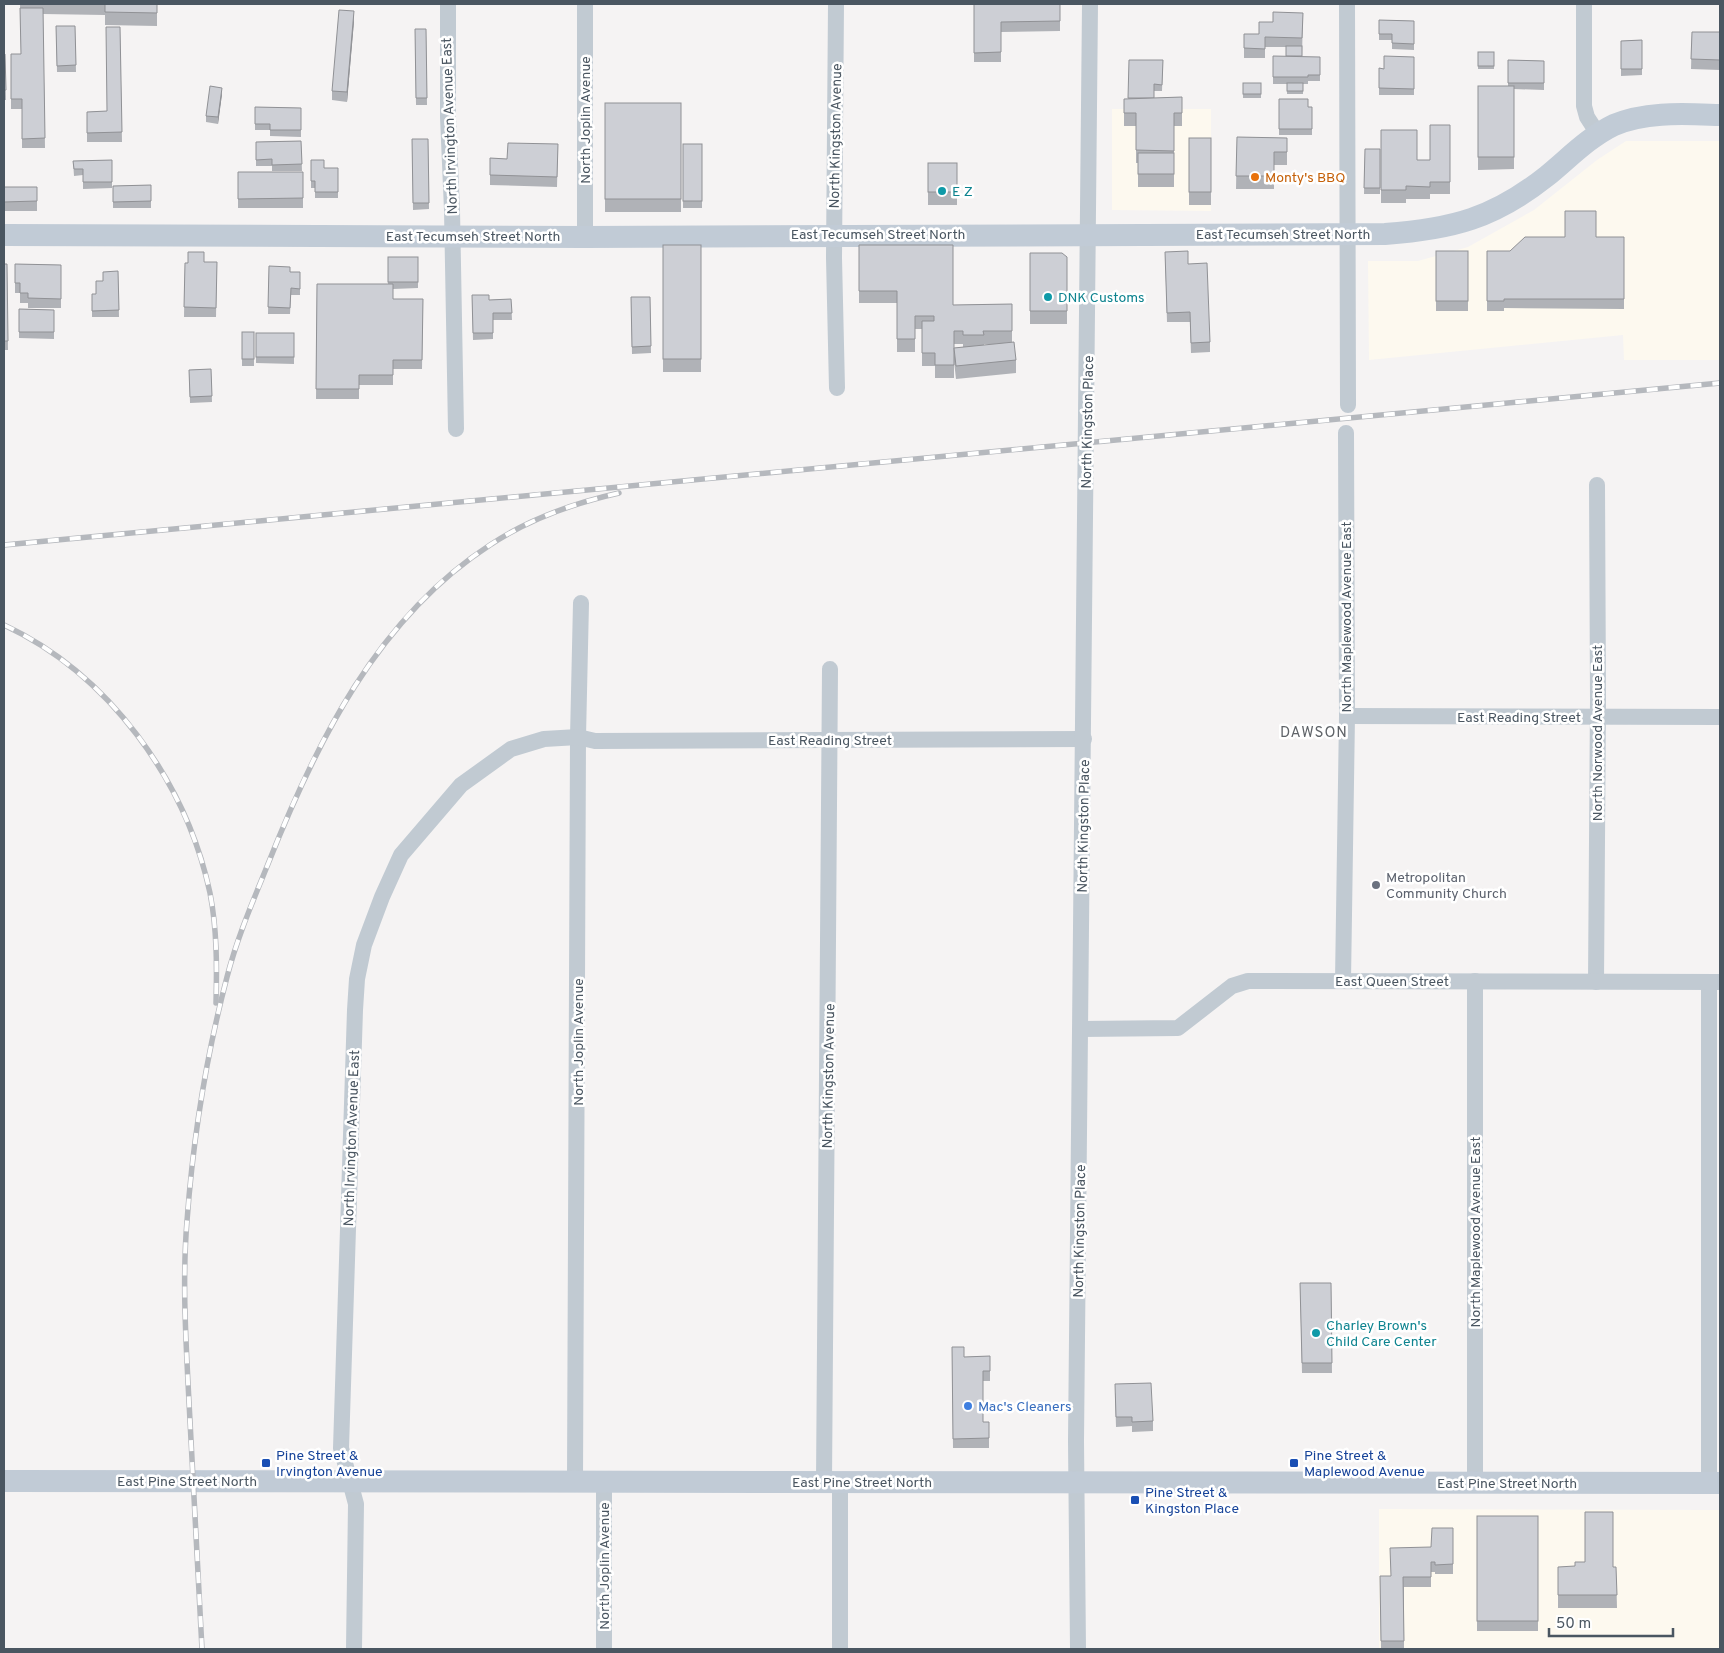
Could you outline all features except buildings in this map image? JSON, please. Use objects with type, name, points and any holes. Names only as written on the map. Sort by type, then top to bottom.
[{"type":"street","name":"North Irvington Avenue East","points":[[448,4],[448,118],[456,429]]},
{"type":"street","name":"North Joplin Avenue","points":[[585,4],[585,237]]},
{"type":"street","name":"North Kingston Avenue","points":[[836,4],[834,234],[837,388]]},
{"type":"street","name":"North Kingston Place","points":[[1078,1649],[1077,1482],[1080,1030],[1090,4]]},
{"type":"street","points":[[1347,4],[1348,405]]},
{"type":"street","points":[[1584,4],[1584,106],[1598,134]]},
{"type":"street","name":"East Tecumseh Street North","points":[[4,235],[585,237],[834,234],[1348,234],[1417,232],[1441,228],[1490,213],[1524,194],[1598,134],[1615,125],[1647,116],[1720,115]]},
{"type":"street","name":"North Maplewood Avenue East","points":[[1343,981],[1347,716],[1346,433]]},
{"type":"street","name":"North Norwood Avenue East","points":[[1596,982],[1597,485]]},
{"type":"street","name":"North Joplin Avenue","points":[[575,1482],[578,737],[581,603]]},
{"type":"street","name":"North Kingston Avenue","points":[[830,668],[832,1483],[840,1649]]},
{"type":"street","name":"East Reading Street","points":[[1347,716],[1720,717]]},
{"type":"street","name":"North Irvington Avenue East","points":[[354,1649],[356,1504],[341,1454],[348,1188],[357,979],[364,945],[382,897],[401,855],[461,786],[511,749],[544,740],[578,737]]},
{"type":"street","name":"East Reading Street","points":[[578,737],[595,741],[1084,739]]},
{"type":"street","name":"North Maplewood Avenue East","points":[[1475,981],[1475,1483]]},
{"type":"street","name":"East Queen Street","points":[[1080,1030],[1178,1028],[1232,986],[1241,982],[1715,982]]},
{"type":"street","points":[[1715,982],[1715,1483]]},
{"type":"street","name":"East Pine Street North","points":[[4,1481],[1715,1483]]},
{"type":"street","name":"North Joplin Avenue","points":[[604,1482],[604,1649]]},
{"type":"shaded area","points":[[1112,109],[1211,109],[1211,211],[1112,210]]},
{"type":"shaded area","points":[[1626,141],[1720,141],[1720,360],[1624,360],[1623,335],[1369,360],[1368,261],[1418,261],[1468,247],[1534,210],[1597,160]]},
{"type":"shaded area","points":[[1379,1509],[1720,1510],[1720,1649],[1379,1649]]},
{"type":"railway","points":[[4,545],[1720,383]]},
{"type":"railway","points":[[202,1649],[186,1334],[186,1244],[193,1160],[201,1098],[219,1007],[240,934],[307,773],[330,729],[355,686],[383,646],[414,609],[450,575],[490,545],[520,527],[552,513],[619,493]]},
{"type":"railway","points":[[4,625],[42,646],[77,672],[109,702],[137,735],[162,772],[182,811],[199,851],[210,893],[216,948],[216,1003]]},
{"type":"place","name":"Monty's BBQ","points":[[1255,177]]},
{"type":"place","name":"E Z","points":[[942,191]]},
{"type":"place","name":"DNK Customs","points":[[1048,297]]},
{"type":"place","name":"Metropolitan Community Church","points":[[1376,885]]},
{"type":"place","name":"Charley Brown's Child Care Center","points":[[1316,1333]]},
{"type":"place","name":"Mac's Cleaners","points":[[968,1406]]},
{"type":"place","name":"Pine Street & Irvington Avenue","points":[[266,1463]]},
{"type":"place","name":"Pine Street & Maplewood Avenue","points":[[1294,1463]]},
{"type":"place","name":"Pine Street & Kingston Place","points":[[1135,1500]]},
{"type":"district","name":"DAWSON","points":[[1314,732]]}]
